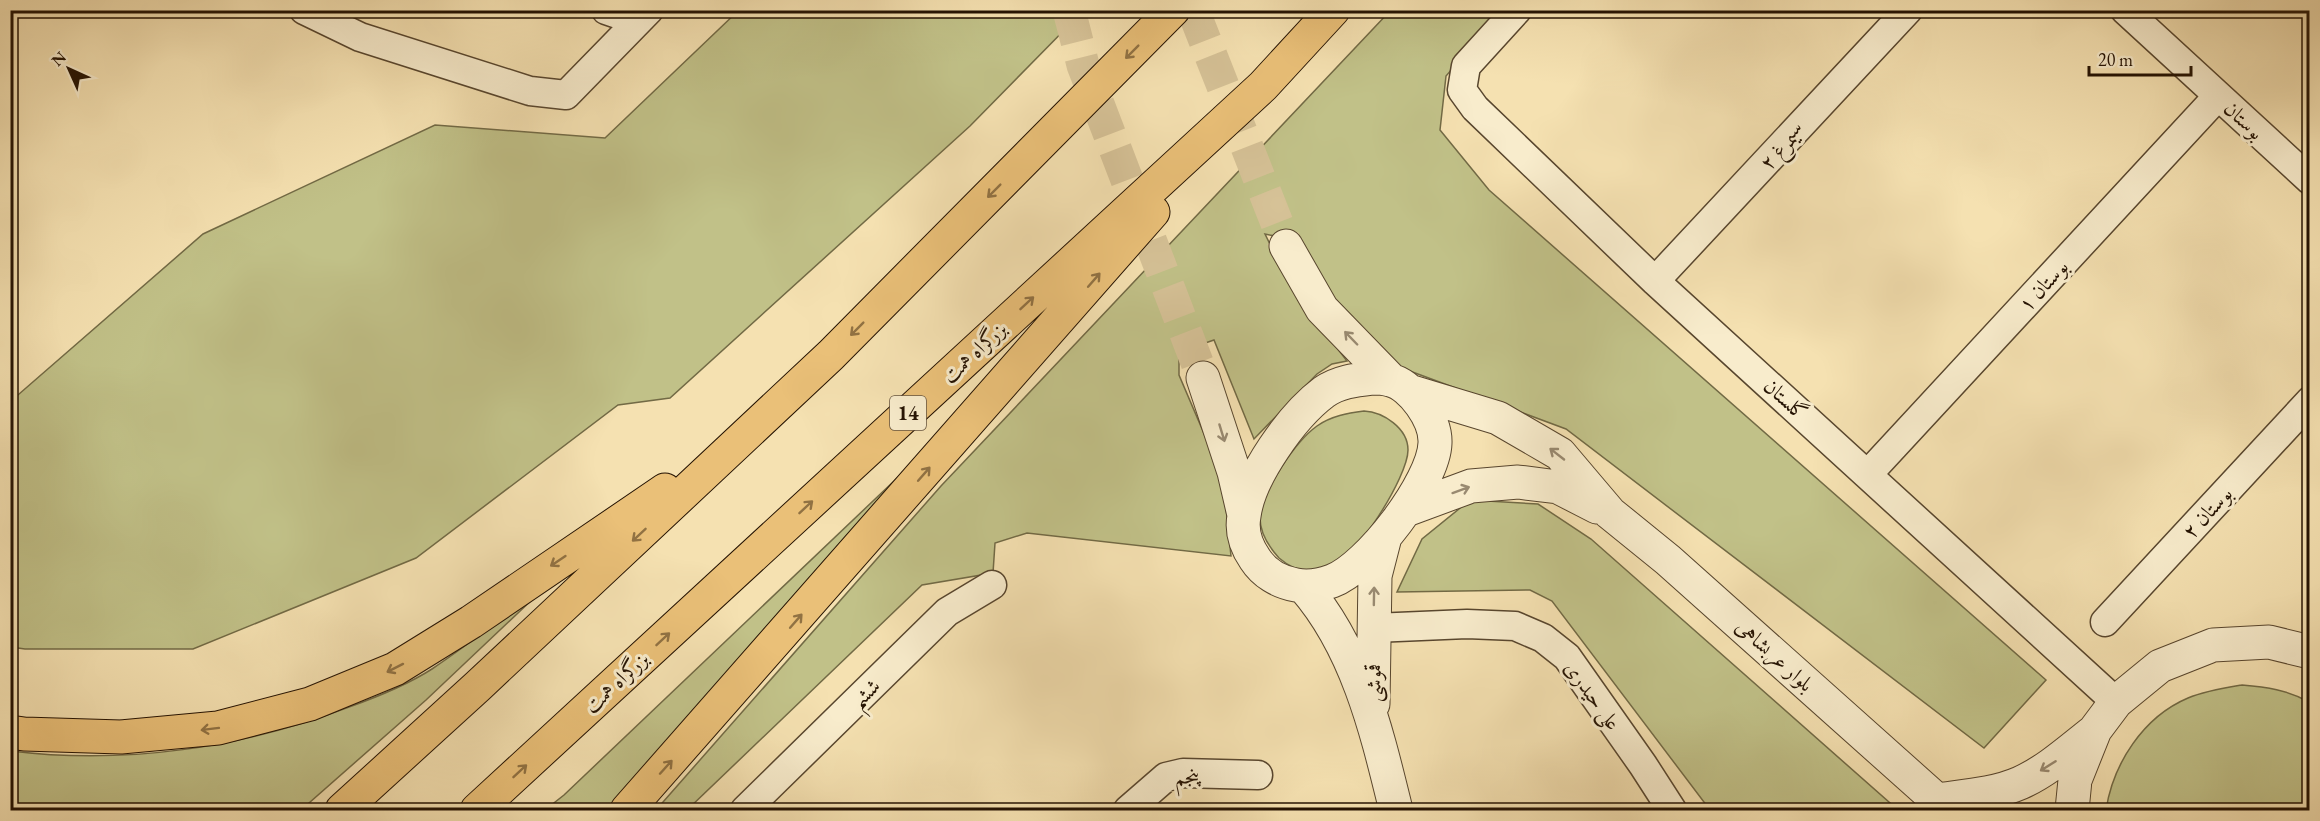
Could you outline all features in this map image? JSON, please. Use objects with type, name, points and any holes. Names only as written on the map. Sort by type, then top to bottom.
[{"type":"highway","points":[[342,810],[478,686],[831,355],[1173,10]]},
{"type":"highway","name":"بزرگراه همت","points":[[477,810],[1263,86],[1333,10]]},
{"type":"highway","points":[[627,810],[742,682],[1263,86]]},
{"type":"highway","points":[[10,732],[121,737],[218,728],[310,704],[395,669],[471,622],[746,435]]},
{"type":"street","points":[[304,10],[360,37],[530,90],[566,95],[644,16]]},
{"type":"street","points":[[606,10],[644,16]]},
{"type":"street","name":"گلستان","points":[[1517,10],[1466,66],[1462,90],[1475,108],[1655,281],[2116,702]]},
{"type":"street","name":"سیمرغ ۲","points":[[1655,281],[1908,10]]},
{"type":"street","name":"بوستان","points":[[2125,10],[2310,180]]},
{"type":"street","name":"بوستان ۱","points":[[1868,474],[2218,96]]},
{"type":"street","points":[[1286,246],[1322,309],[1422,405],[1436,442],[1431,462],[1406,510],[1385,537],[1358,563],[1333,581],[1304,587],[1287,584],[1271,576],[1258,564],[1248,548],[1243,530],[1244,515],[1257,478],[1274,447],[1290,425],[1326,391],[1351,380],[1372,378],[1400,385]]},
{"type":"street","points":[[1203,378],[1234,472],[1244,515]]},
{"type":"street","name":"بلوار عربشاهی","points":[[1400,385],[1498,418],[1560,454],[1610,513],[1668,560],[1942,807],[2020,783],[2054,764],[2095,730]]},
{"type":"street","name":"بوستان ۲","points":[[2105,622],[2310,401]]},
{"type":"street","name":"بلوار عربشاهی","points":[[1406,510],[1471,486],[1518,482],[1558,487],[1610,513]]},
{"type":"street","name":"قموشی","points":[[1373,718],[1375,576],[1385,537]]},
{"type":"street","name":"ششم","points":[[745,810],[947,612],[992,585]]},
{"type":"street","name":"قموشی","points":[[1304,587],[1321,606],[1333,627],[1373,718]]},
{"type":"street","name":"علی حیدری","points":[[1374,628],[1467,624],[1515,626],[1543,638],[1567,657],[1672,810]]},
{"type":"street","points":[[2072,810],[2074,780],[2095,730],[2116,702],[2160,666],[2213,645],[2269,642],[2310,652]]},
{"type":"street","points":[[1373,718],[1396,810]]},
{"type":"street","name":"پنجم","points":[[1128,810],[1166,777],[1183,773],[1258,776]]},
{"type":"green space","points":[[739,10],[1083,11],[970,126],[670,398],[618,405],[416,558],[193,649],[25,649],[11,647],[11,401],[203,234],[435,125],[605,138]]},
{"type":"green space","points":[[1390,11],[1502,11],[1446,76],[1440,130],[1489,190],[2046,680],[1984,748],[1566,429],[1399,367],[1335,305],[1295,240],[1265,234],[1292,289],[1347,361],[1332,364],[1317,374],[1254,439],[1214,340],[1179,352],[1179,375],[1223,478],[1231,556],[1027,533],[995,543],[993,573],[922,585],[687,810],[656,810],[941,486]]},
{"type":"green space","points":[[1364,411],[1386,418],[1404,435],[1408,450],[1399,479],[1366,535],[1341,563],[1330,570],[1321,571],[1308,572],[1294,568],[1279,558],[1263,535],[1260,518],[1266,495],[1290,455],[1317,426],[1334,417]]},
{"type":"green space","points":[[914,462],[608,810],[545,810],[564,795]]},
{"type":"green space","points":[[1470,500],[1538,504],[1591,539],[1898,810],[1710,810],[1552,601],[1530,590],[1397,592],[1422,539]]},
{"type":"green space","points":[[556,577],[426,700],[301,810],[11,810],[11,751],[97,756],[183,750],[225,743],[308,721],[381,695],[422,675]]},
{"type":"green space","points":[[2242,685],[2277,690],[2309,702],[2309,810],[2106,810],[2115,776],[2123,759],[2144,730],[2157,717],[2188,698]]},
{"type":"tunnel","points":[[1069,10],[1083,65],[1203,378]]},
{"type":"tunnel","points":[[1193,10],[1286,246]]}]
